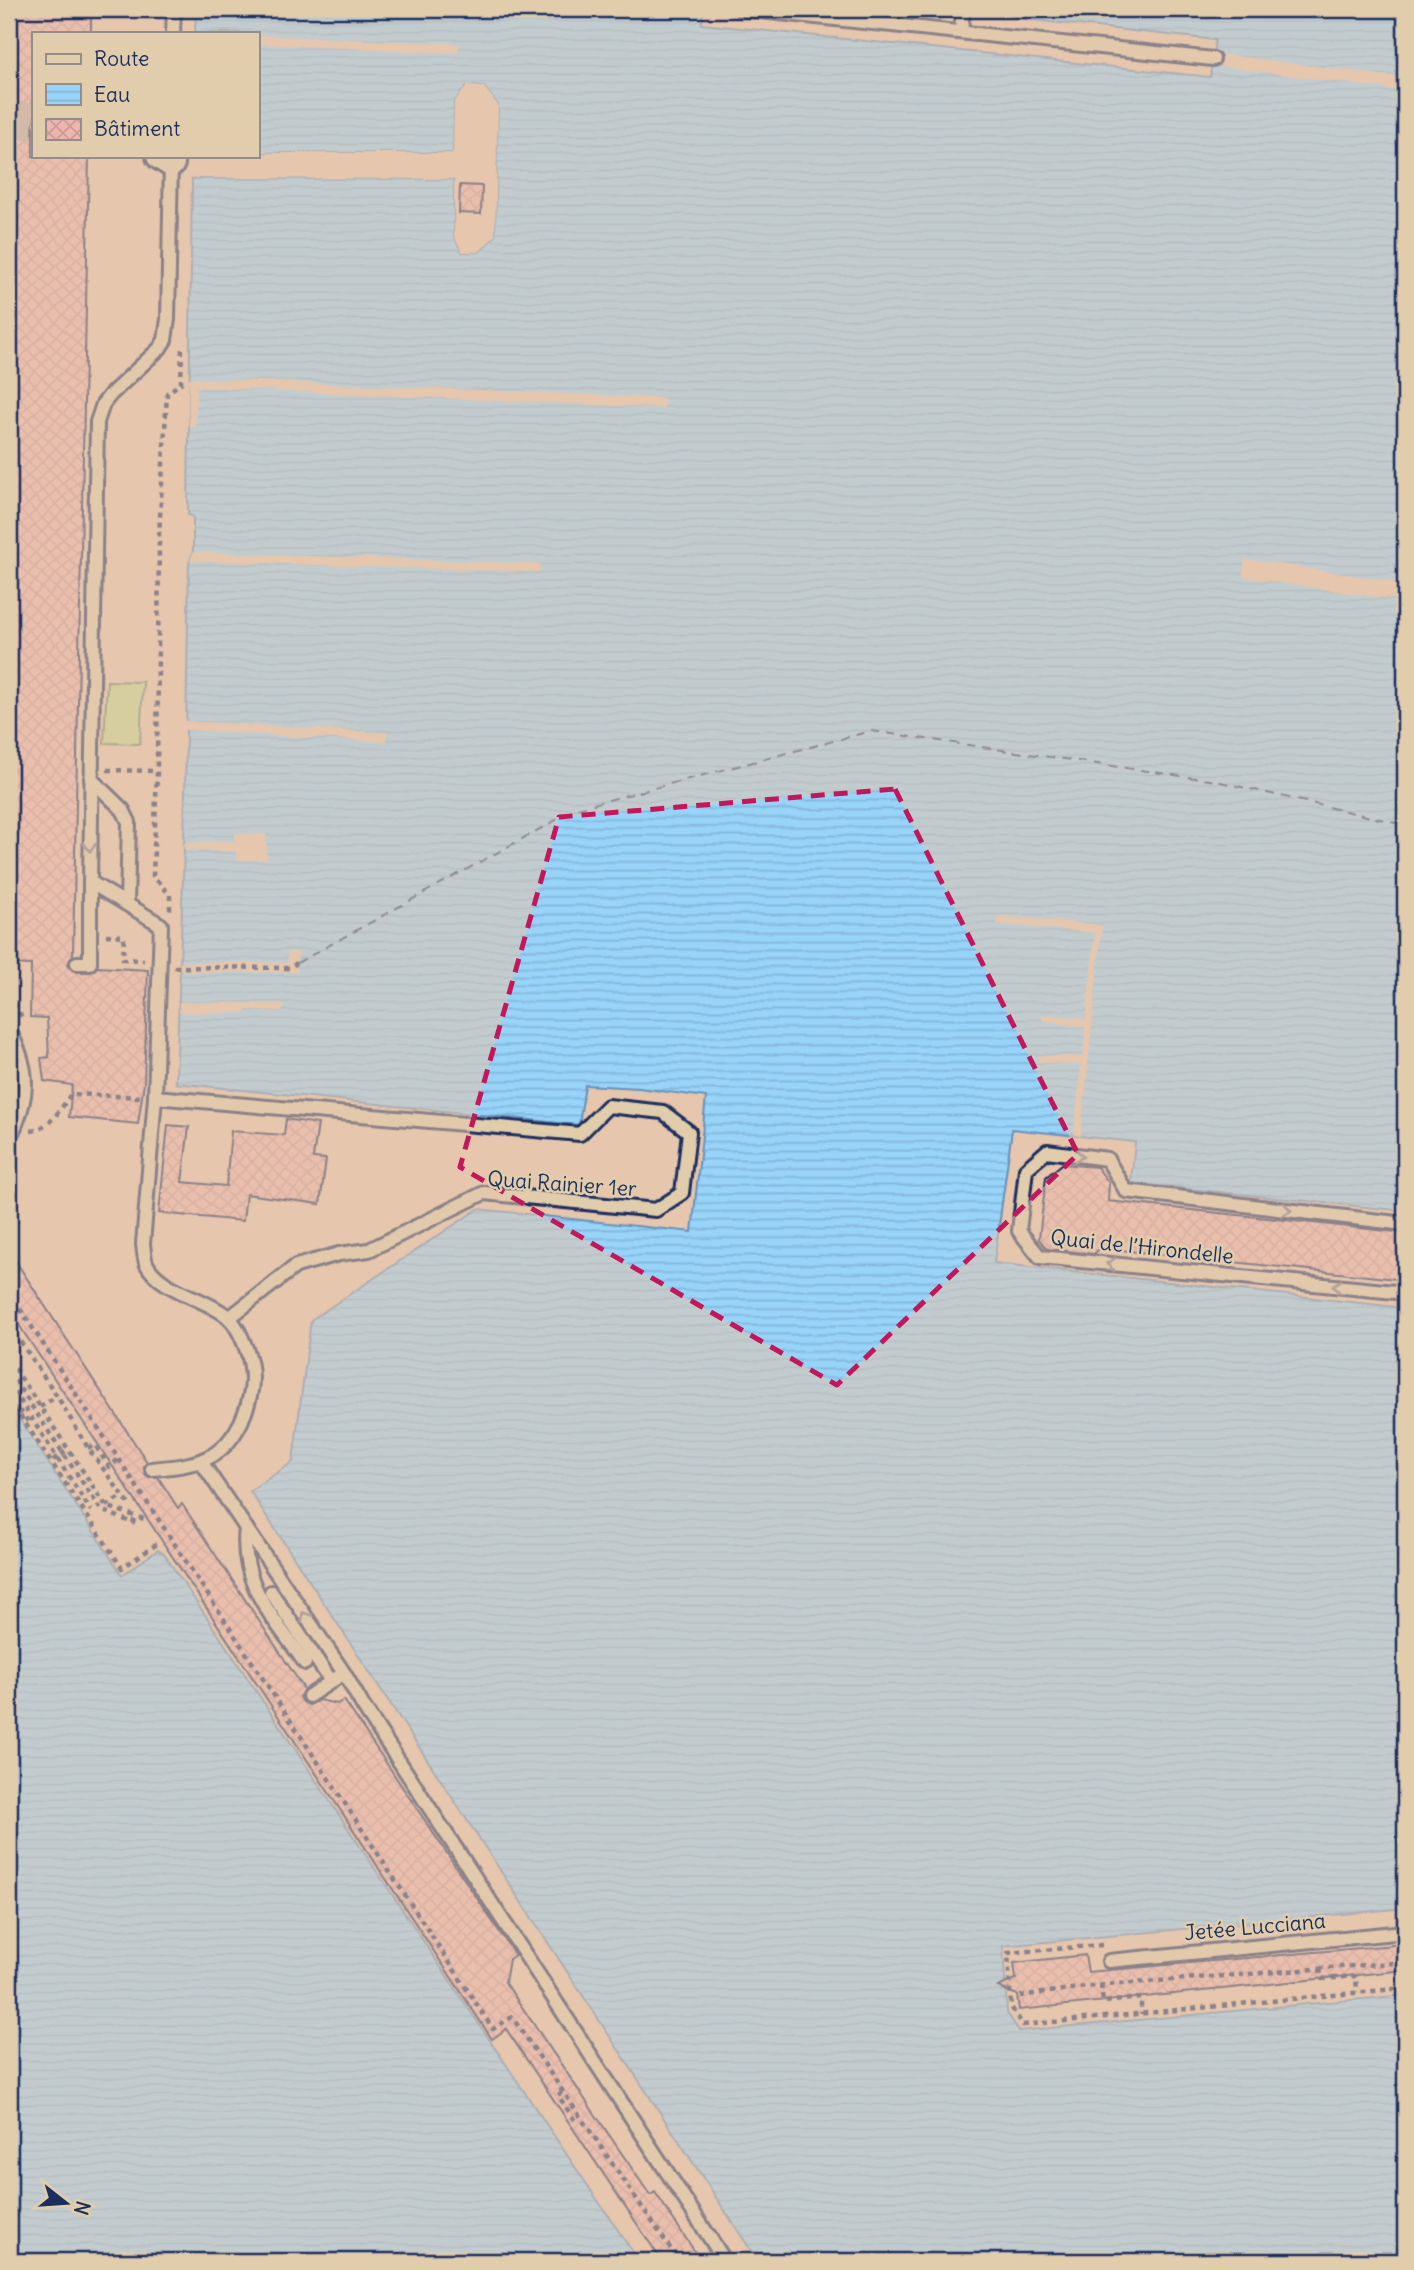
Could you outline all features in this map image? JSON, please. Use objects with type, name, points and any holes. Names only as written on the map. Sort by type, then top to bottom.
[{"type":"lane","points":[[173,32],[174,9]]},
{"type":"lane","points":[[741,9],[1213,59]]},
{"type":"lane","points":[[961,32],[963,9]]},
{"type":"lane","points":[[77,963],[90,963],[97,422],[103,404],[110,395],[165,341],[168,319],[167,158]]},
{"type":"lane","points":[[91,775],[123,810],[129,822],[127,903]]},
{"type":"lane","points":[[90,882],[161,925],[155,1097],[143,1244],[147,1265],[163,1281],[229,1318],[243,1338],[251,1363],[253,1383],[247,1408],[235,1433],[220,1452],[202,1463],[152,1469]]},
{"type":"lane","points":[[9,1030],[23,1062],[25,1079],[25,1096],[13,1131]]},
{"type":"lane","name":"Quai Rainier 1er","points":[[155,1097],[580,1134],[608,1106],[663,1112],[689,1132],[682,1193],[656,1210],[484,1193],[369,1250],[339,1254],[296,1266],[229,1318]]},
{"type":"lane","name":"Quai de l’Hirondelle","points":[[1405,1224],[1126,1191],[1107,1159],[1046,1151],[1026,1169],[1019,1231],[1040,1257],[1405,1293]]},
{"type":"lane","points":[[202,1463],[344,1673],[725,2261]]},
{"type":"lane","points":[[246,1528],[244,1555],[251,1581],[305,1663]]},
{"type":"lane","points":[[271,1592],[331,1681]]},
{"type":"lane","points":[[309,1696],[344,1673]]},
{"type":"lane","name":"Jetée Lucciana","points":[[1109,1961],[1405,1932]]},
{"type":"path","points":[[170,920],[170,895],[153,876],[157,771],[159,535],[167,393],[181,383]]},
{"type":"path","points":[[91,775],[157,771]]},
{"type":"path","points":[[90,935],[124,936],[123,959],[170,962],[169,967],[289,968],[297,963]]},
{"type":"path","points":[[31,1131],[41,1129],[52,1119],[71,1094],[155,1097]]},
{"type":"path","points":[[9,1292],[493,2029],[512,2017],[680,2261]]},
{"type":"path","points":[[9,1325],[88,1448],[129,1504]]},
{"type":"path","points":[[10,1366],[106,1506],[144,1518]]},
{"type":"path","points":[[10,1366],[30,1414],[63,1453],[99,1507],[133,1523],[135,1516]]},
{"type":"path","points":[[9,1383],[122,1568],[160,1542]]},
{"type":"path","points":[[40,1407],[57,1396]]},
{"type":"path","points":[[9,1399],[88,1513]]},
{"type":"path","points":[[19,1414],[30,1414]]},
{"type":"path","points":[[27,1426],[30,1424],[30,1414]]},
{"type":"path","points":[[88,1448],[95,1445],[108,1467],[118,1460]]},
{"type":"path","points":[[55,1458],[69,1449]]},
{"type":"path","points":[[46,1455],[48,1453],[55,1458],[55,1467]]},
{"type":"path","points":[[106,1506],[123,1495]]},
{"type":"path","points":[[88,1513],[99,1507]]},
{"type":"path","points":[[1109,1961],[1108,1945],[1008,1953],[1011,2007],[1023,2025],[1405,1988]]},
{"type":"path","points":[[1020,1996],[1101,1985],[1405,1962]]},
{"type":"path","points":[[1320,1969],[1322,1979],[1356,1976],[1357,1992]]},
{"type":"path","points":[[1101,1985],[1103,2002],[1141,1998],[1141,2014]]},
{"type":"path","points":[[562,2092],[558,2095],[575,2121]]},
{"type":"highlighted area","points":[[895,789],[1078,1154],[837,1385],[460,1167],[559,817]]},
{"type":"green space","points":[[107,681],[143,682],[140,744],[104,743]]},
{"type":"water","points":[[196,9],[703,9],[702,24],[1210,77],[1215,40],[1015,18],[1015,10],[1005,9],[1405,9],[1405,1211],[1131,1183],[1135,1142],[1012,1129],[994,1263],[1405,1308],[1405,1908],[1003,1946],[1007,2013],[1019,2031],[1405,1995],[1405,2261],[758,2261],[250,1491],[293,1462],[311,1320],[478,1209],[692,1232],[706,1097],[639,1088],[585,1085],[579,1125],[176,1083],[184,849],[189,563],[193,552],[193,516],[188,515],[192,178],[454,179],[454,236],[462,252],[479,252],[495,236],[498,105],[484,87],[467,86],[454,102],[453,153],[259,153],[259,32],[195,32]]},
{"type":"water","points":[[9,1403],[122,1575],[158,1550],[164,1554],[639,2261],[9,2261]]},
{"type":"pier","points":[[259,35],[459,44],[459,53],[259,44]]},
{"type":"pier","points":[[1220,54],[1405,78],[1405,91],[1218,66],[1213,56],[1219,57]]},
{"type":"pier","points":[[467,86],[484,87],[498,105],[495,236],[479,252],[462,252],[454,236],[454,179],[192,178],[192,175],[455,176],[457,235],[464,248],[477,248],[492,234],[494,106],[482,91],[468,89],[458,103],[457,153],[454,157],[259,156],[259,153],[453,153],[454,102]]},
{"type":"pier","points":[[189,378],[665,398],[664,408],[197,387],[195,427],[189,426]]},
{"type":"pier","points":[[193,552],[540,564],[540,572],[190,561]]},
{"type":"pier","points":[[1245,559],[1405,583],[1405,601],[1242,577]]},
{"type":"pier","points":[[185,721],[387,733],[386,742],[184,730]]},
{"type":"pier","points":[[235,834],[266,834],[267,860],[237,860],[236,852],[184,849],[184,843],[235,841]]},
{"type":"pier","points":[[998,916],[1102,925],[1081,1136],[1074,1135],[1081,1065],[1038,1062],[1039,1055],[1083,1057],[1085,1027],[1042,1020],[1042,1014],[1086,1019],[1095,933],[997,924]]},
{"type":"pier","points":[[288,952],[298,952],[297,972],[180,970],[180,963],[190,962],[287,963]]},
{"type":"pier","points":[[179,1002],[284,1004],[283,1011],[179,1012]]},
{"type":"building","points":[[9,9],[91,9],[91,32],[32,32],[32,158],[89,158],[73,955],[68,964],[77,972],[91,972],[98,967],[148,970],[144,1083],[138,1124],[69,1117],[72,1085],[44,1081],[41,1058],[49,1057],[47,1018],[30,1017],[31,965],[9,964]]},
{"type":"building","points":[[460,185],[482,186],[481,214],[459,213]]},
{"type":"building","points":[[286,1119],[318,1124],[313,1158],[326,1159],[320,1204],[246,1194],[243,1221],[159,1213],[168,1125],[189,1127],[182,1182],[226,1186],[231,1131],[284,1135]]},
{"type":"building","points":[[1062,1164],[1097,1167],[1109,1183],[1108,1201],[1405,1233],[1405,1280],[1100,1248],[1094,1254],[1047,1249],[1039,1239],[1046,1177]]},
{"type":"building","points":[[9,1251],[147,1462],[144,1466],[145,1474],[158,1477],[178,1508],[182,1504],[304,1689],[300,1696],[302,1701],[309,1705],[319,1700],[337,1704],[344,1700],[515,1955],[509,1959],[505,1982],[650,2195],[655,2192],[701,2261],[662,2261],[506,2029],[492,2039],[9,1310]]},
{"type":"building","points":[[1405,1944],[1405,1970],[1019,2010],[1017,1995],[998,1987],[1016,1979],[1014,1963],[1085,1955],[1088,1972]]},
{"type":"ferry route","points":[[297,963],[578,808],[871,731],[1216,781],[1405,825]]},
{"type":"tunnel","points":[[9,119],[32,122]]}]
